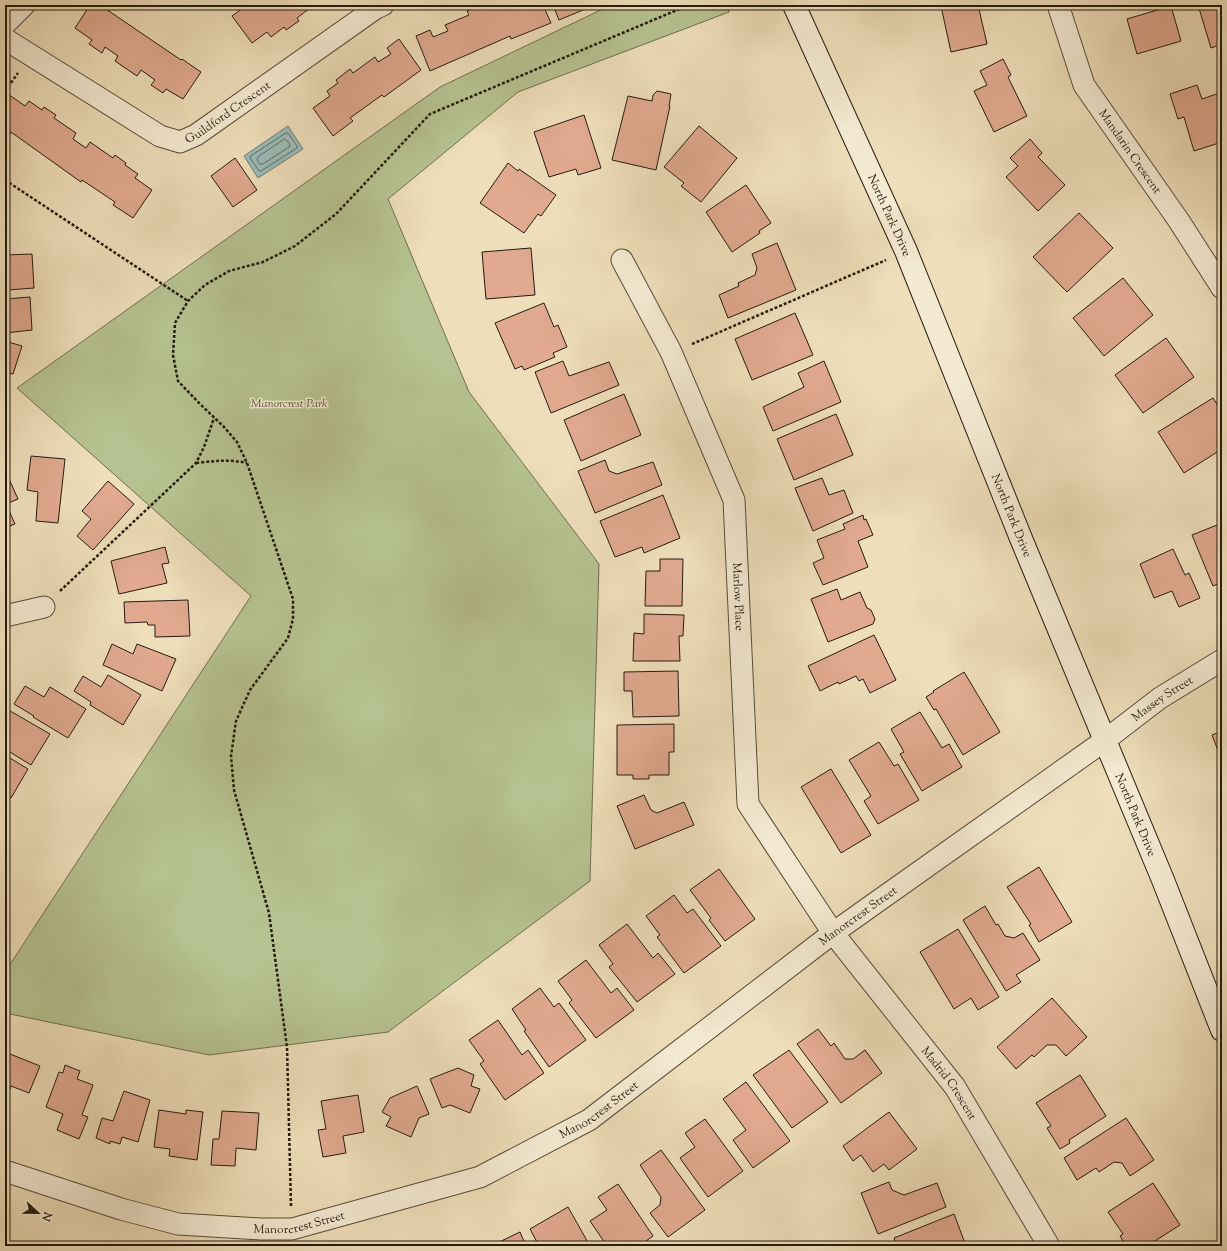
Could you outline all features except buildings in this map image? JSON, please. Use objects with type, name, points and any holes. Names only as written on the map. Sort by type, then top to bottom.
[{"type":"main road","name":"North Park Drive","points":[[794,5],[906,251],[1104,741],[1163,880],[1222,1030]]},
{"type":"street","points":[[5,24],[24,5]]},
{"type":"street","name":"Guildford Crescent","points":[[5,39],[160,136],[180,142],[196,135],[376,8],[383,5]]},
{"type":"street","name":"Mandarin Crescent","points":[[1058,5],[1084,85],[1179,221],[1222,288]]},
{"type":"street","name":"Marlow Place","points":[[622,260],[671,352],[734,500],[748,804],[833,933]]},
{"type":"street","points":[[5,616],[44,606]]},
{"type":"street","name":"Massey Street","points":[[1104,741],[1160,698],[1222,660]]},
{"type":"street","name":"Manorcrest Street","points":[[7,1177],[178,1224],[262,1238],[292,1228],[480,1176],[589,1120],[833,933],[1104,741]]},
{"type":"street","name":"Madrid Crescent","points":[[833,933],[955,1087],[1049,1246]]},
{"type":"path","points":[[292,1228],[287,1047],[285,1031],[269,914],[234,790],[231,756],[236,721],[250,690],[288,638],[293,619],[293,599],[247,463],[237,442],[178,381],[173,355],[175,323],[188,301],[205,285],[229,271],[263,262],[295,246],[336,214],[430,114],[689,5]]},
{"type":"path","points":[[5,180],[188,301]]},
{"type":"path","points":[[671,352],[906,251]]},
{"type":"path","points":[[44,606],[196,463],[204,447],[214,418]]},
{"type":"path","points":[[196,463],[220,460],[234,460],[247,463]]},
{"type":"green space","name":"Manorcrest Park","points":[[611,5],[727,5],[729,12],[518,92],[388,199],[469,392],[599,564],[590,881],[388,1032],[209,1055],[5,1013],[5,972],[251,596],[17,388],[440,87]]},
{"type":"water","points":[[288,126],[303,149],[258,178],[244,156]]}]
